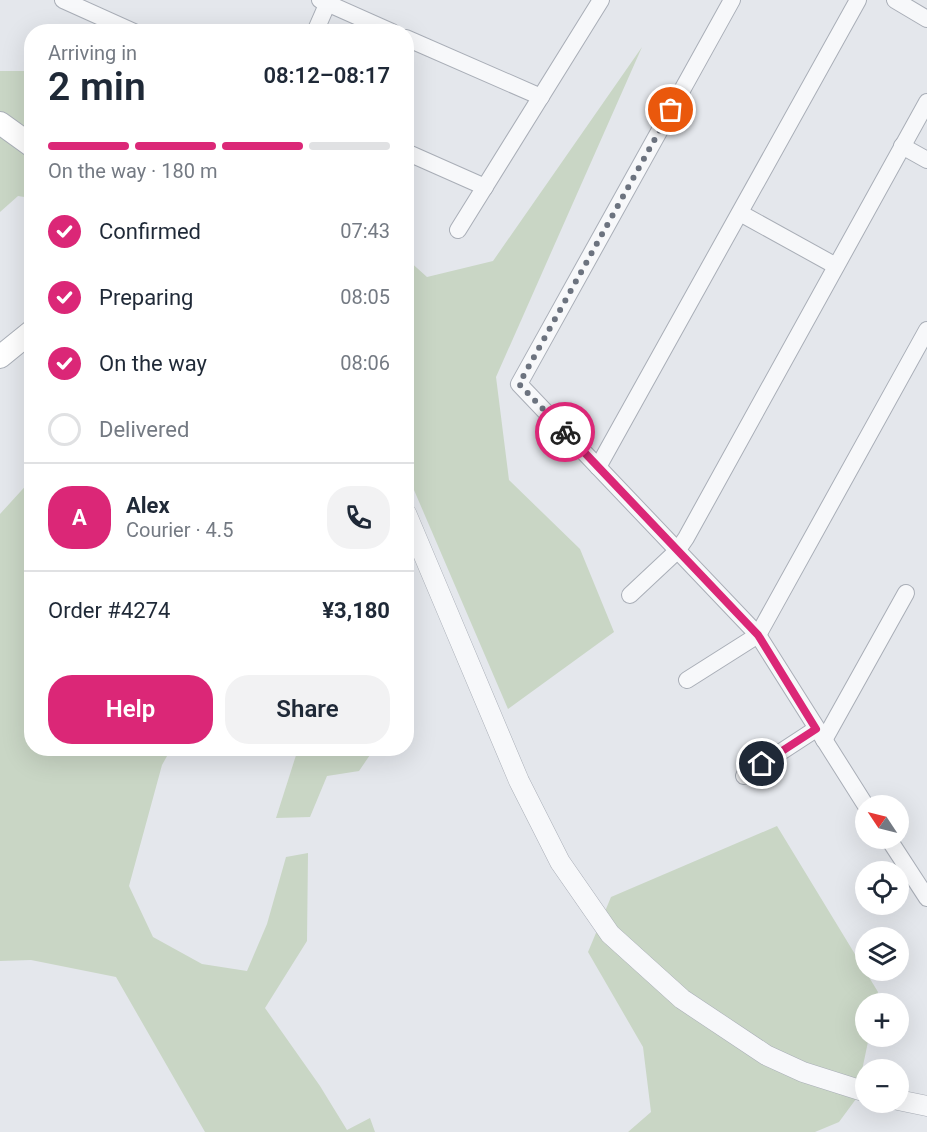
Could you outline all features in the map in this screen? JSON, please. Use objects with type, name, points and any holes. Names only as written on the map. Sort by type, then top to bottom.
[{"type":"main road","points":[[0,123],[24,140]]},
{"type":"main road","points":[[0,357],[24,338]]},
{"type":"street","points":[[63,0],[116,24]]},
{"type":"street","points":[[732,0],[519,384],[758,635],[859,795]]},
{"type":"street","points":[[598,467],[858,0]]},
{"type":"street","points":[[895,0],[927,19]]},
{"type":"street","points":[[318,24],[326,1],[375,24]]},
{"type":"street","points":[[458,230],[541,97],[596,2]]},
{"type":"street","points":[[414,41],[541,97]]},
{"type":"street","points":[[630,595],[677,551],[927,102]]},
{"type":"street","points":[[903,146],[927,160]]},
{"type":"street","points":[[414,156],[485,187]]},
{"type":"street","points":[[740,213],[836,266]]},
{"type":"street","points":[[687,680],[758,635],[927,330]]},
{"type":"street","points":[[414,532],[519,781],[560,862],[610,934],[682,999],[766,1055],[803,1072],[855,1089]]},
{"type":"street","points":[[744,776],[820,735],[906,592]]},
{"type":"street","points":[[895,849],[927,898]]},
{"type":"street","points":[[909,1102],[927,1106]]},
{"type":"green space","points":[[642,47],[496,377],[509,480],[580,549],[614,632],[508,709],[414,490],[414,265],[427,277],[493,261]]},
{"type":"green space","points":[[0,71],[24,71],[24,197],[18,196],[0,212]]},
{"type":"green space","points":[[24,488],[24,756],[167,756],[162,765],[129,886],[153,937],[202,964],[247,971],[267,924],[286,857],[308,853],[307,941],[265,1008],[320,1086],[347,1130],[370,1118],[375,1132],[205,1132],[116,977],[31,960],[0,961],[0,514]]},
{"type":"green space","points":[[295,756],[369,756],[359,771],[327,776],[310,817],[276,818]]},
{"type":"green space","points":[[777,826],[855,954],[855,981],[871,981],[878,992],[855,993],[855,1047],[867,1047],[864,1059],[855,1059],[855,1100],[839,1122],[815,1132],[628,1132],[651,1112],[643,1047],[588,952],[611,897]]},
{"type":"way so far","points":[[565,432],[519,384],[671,110]]},
{"type":"route","points":[[565,432],[758,635],[816,729],[762,764]]}]
